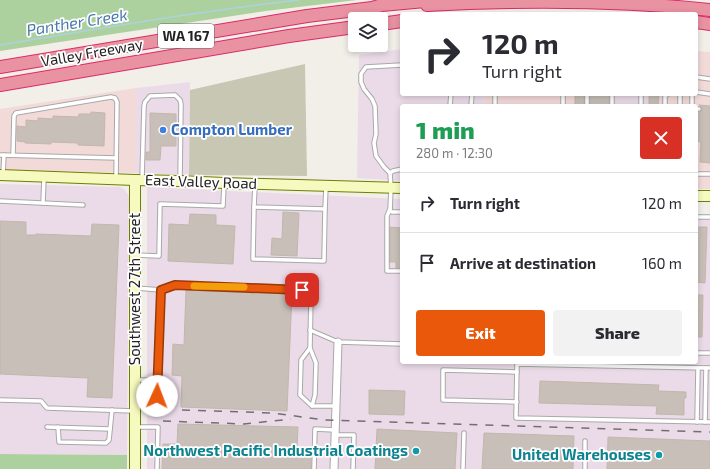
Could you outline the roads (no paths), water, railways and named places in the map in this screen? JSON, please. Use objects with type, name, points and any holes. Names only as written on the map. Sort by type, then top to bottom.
[{"type":"highway","name":"Valley Freeway","points":[[0,67],[307,16],[372,8],[389,4],[436,0]]},
{"type":"highway","points":[[657,0],[710,5]]},
{"type":"highway","points":[[372,8],[385,9],[470,2],[578,1],[653,4],[710,10]]},
{"type":"highway","points":[[388,23],[400,21]]},
{"type":"highway","points":[[698,22],[710,24]]},
{"type":"highway","name":"Valley Freeway","points":[[0,85],[296,35],[348,28]]},
{"type":"street","name":"East Valley Road","points":[[1,175],[116,180],[400,188]]},
{"type":"street","name":"Southwest 27th Street","points":[[135,469],[135,255],[139,180]]},
{"type":"street","points":[[698,196],[710,196]]},
{"type":"street","points":[[334,469],[338,342]]},
{"type":"lane","points":[[400,65],[366,67],[361,74],[361,82],[364,89],[372,99],[375,106],[376,134],[374,143],[376,156],[390,173],[391,199],[390,209],[387,216],[387,271],[400,271]]},
{"type":"lane","points":[[698,77],[710,79]]},
{"type":"lane","points":[[698,92],[710,94]]},
{"type":"lane","points":[[139,180],[145,102],[150,96],[175,95],[180,100],[181,104],[180,181]]},
{"type":"lane","points":[[13,155],[14,116],[16,113],[111,97],[115,98],[117,102],[116,180]]},
{"type":"lane","points":[[1,175],[2,155],[116,158]]},
{"type":"lane","points":[[390,173],[400,169]]},
{"type":"lane","points":[[698,174],[710,174]]},
{"type":"lane","points":[[43,203],[44,177]]},
{"type":"lane","points":[[135,255],[159,256],[160,204],[223,206],[224,183]]},
{"type":"lane","points":[[255,184],[253,259],[324,261],[326,186]]},
{"type":"lane","points":[[0,201],[83,205]]},
{"type":"lane","points":[[254,207],[325,209]]},
{"type":"lane","points":[[390,209],[392,212],[400,212]]},
{"type":"lane","points":[[698,217],[710,217]]},
{"type":"lane","points":[[135,288],[161,290],[175,285],[306,290],[311,295],[310,348],[316,363],[315,395],[312,406]]},
{"type":"lane","points":[[156,411],[161,290]]},
{"type":"lane","points":[[310,330],[338,342],[400,344]]},
{"type":"lane","points":[[310,348],[301,360],[300,395],[312,406],[336,406]]},
{"type":"lane","points":[[698,353],[710,354],[710,350]]},
{"type":"lane","points":[[705,422],[708,368],[517,364],[516,418],[697,422],[705,422],[710,422]]},
{"type":"lane","points":[[697,422],[698,368]]},
{"type":"lane","points":[[517,372],[444,370],[443,400],[517,402]]},
{"type":"lane","points":[[135,380],[158,380]]},
{"type":"lane","points":[[0,400],[41,402],[47,408],[135,411]]},
{"type":"lane","points":[[58,427],[58,442],[106,443],[108,442],[112,410]]},
{"type":"lane","points":[[47,427],[110,429]]},
{"type":"lane","points":[[135,427],[158,427],[157,469]]},
{"type":"lane","points":[[314,469],[315,429],[354,435],[353,469]]},
{"type":"lane","points":[[463,469],[464,433]]},
{"type":"lane","points":[[585,441],[585,469]]},
{"type":"waterway","name":"Panther Creek","points":[[0,45],[187,15],[299,0]]},
{"type":"railway","points":[[182,410],[273,413],[324,420],[710,432]]},
{"type":"railway","points":[[163,421],[244,424],[291,419]]},
{"type":"place","name":"Compton Lumber","points":[[163,130]]},
{"type":"place","name":"Northwest Pacific Industrial Coatings","points":[[416,451]]},
{"type":"place","name":"United Warehouses","points":[[659,455]]}]
